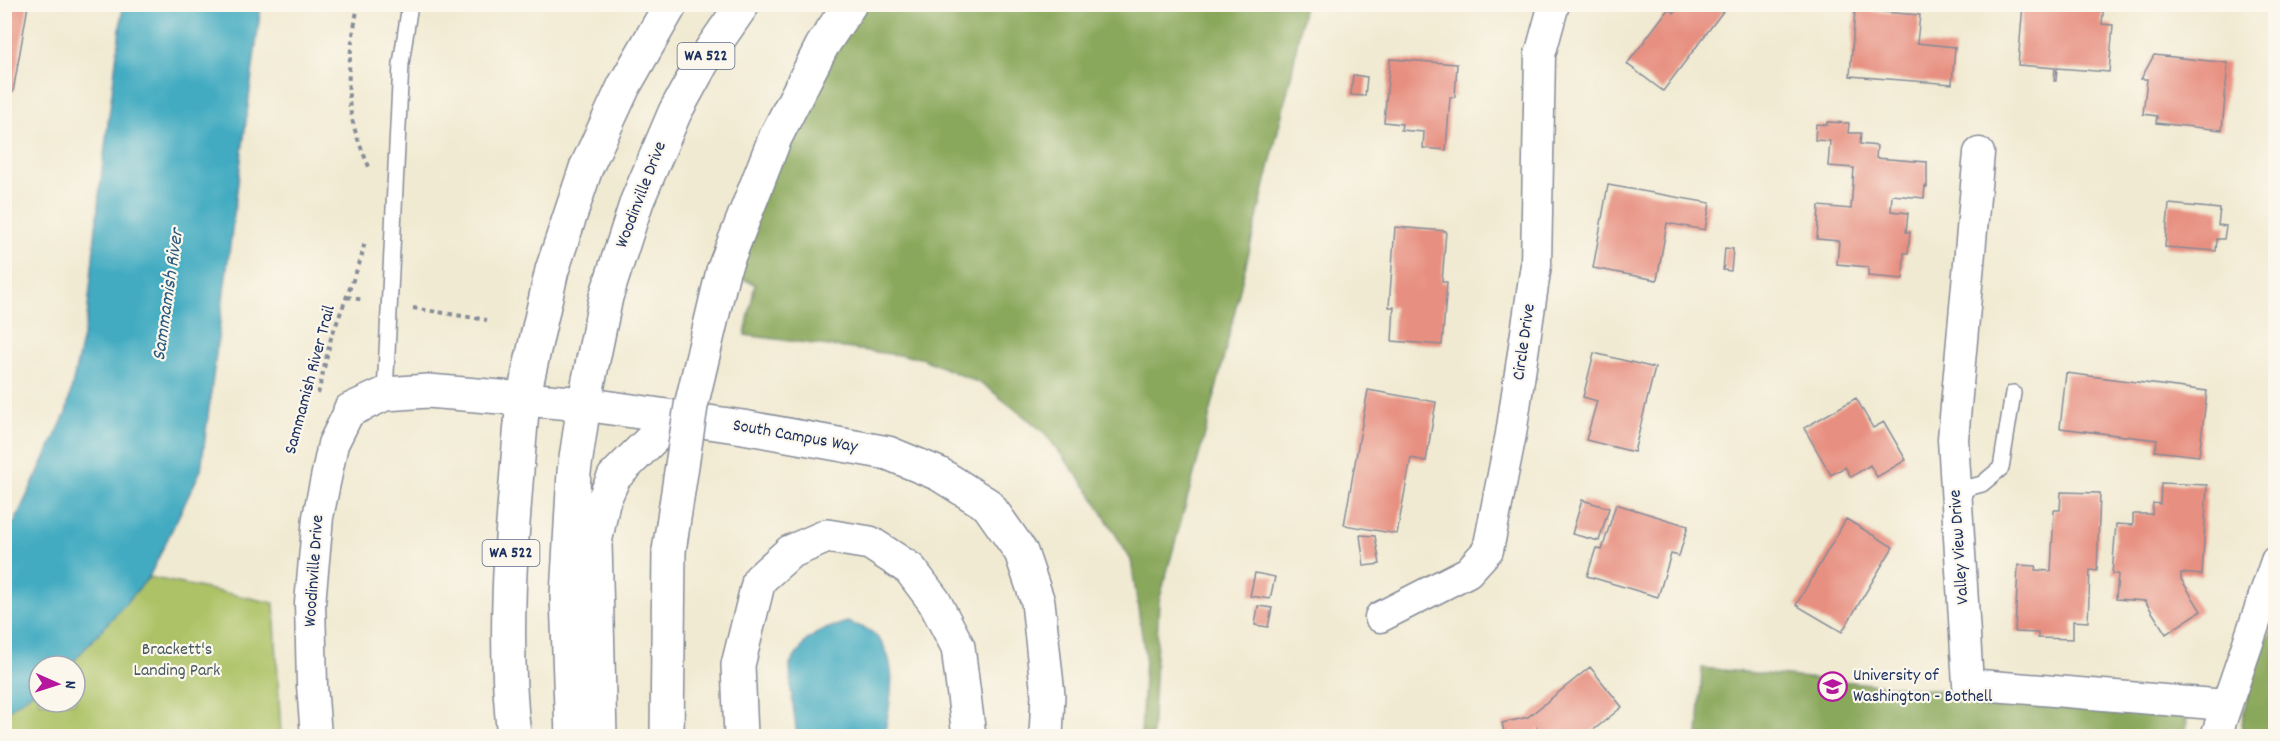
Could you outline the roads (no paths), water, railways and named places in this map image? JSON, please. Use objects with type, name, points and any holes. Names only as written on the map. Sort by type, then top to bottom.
[{"type":"main road","name":"WA 522","points":[[514,736],[511,707],[510,574],[523,399],[552,270],[586,168],[624,86],[671,4]]},
{"type":"main road","name":"Woodinville Drive","points":[[584,404],[606,297],[637,201],[680,102],[702,63],[743,4]]},
{"type":"main road","points":[[667,736],[669,551],[691,406],[723,271],[776,138],[822,46],[849,4]]},
{"type":"main road","name":"South Campus Way","points":[[350,410],[385,394],[428,391],[584,404],[888,453],[939,474],[988,505],[1021,552],[1038,602],[1048,694],[1046,736]]},
{"type":"main road","name":"WA 522","points":[[572,736],[567,597],[574,472],[584,404]]},
{"type":"main road","points":[[600,736],[595,543],[603,502],[614,477],[660,430],[680,418]]},
{"type":"main road","points":[[741,736],[738,665],[759,580],[790,552],[827,537],[870,543],[910,569],[934,601],[958,647],[969,736]]},
{"type":"street","name":"Circle Drive","points":[[1380,617],[1468,572],[1488,550],[1511,434],[1536,265],[1540,55],[1554,4]]},
{"type":"street","name":"Valley View Drive","points":[[1979,153],[1953,438],[1968,684],[2226,705]]},
{"type":"street","name":"Woodinville Drive","points":[[316,736],[310,603],[318,517],[333,444],[350,410]]},
{"type":"street","points":[[2216,736],[2276,561]]},
{"type":"lane","points":[[385,394],[401,64],[410,4]]},
{"type":"lane","points":[[1956,491],[1982,484],[2001,468],[2013,393]]},
{"type":"water","name":"Sammamish River","points":[[123,5],[261,5],[201,470],[149,577],[80,654],[27,654],[27,696],[5,713],[5,533],[14,523],[66,413],[87,318],[100,187]]},
{"type":"water","points":[[847,622],[873,633],[888,655],[892,682],[884,736],[797,736],[790,664],[806,641],[820,631]]},
{"type":"place","name":"University of Washington - Bothell","points":[[1832,686]]},
{"type":"park label","name":"Brackett's Landing Park","points":[[177,660]]}]
